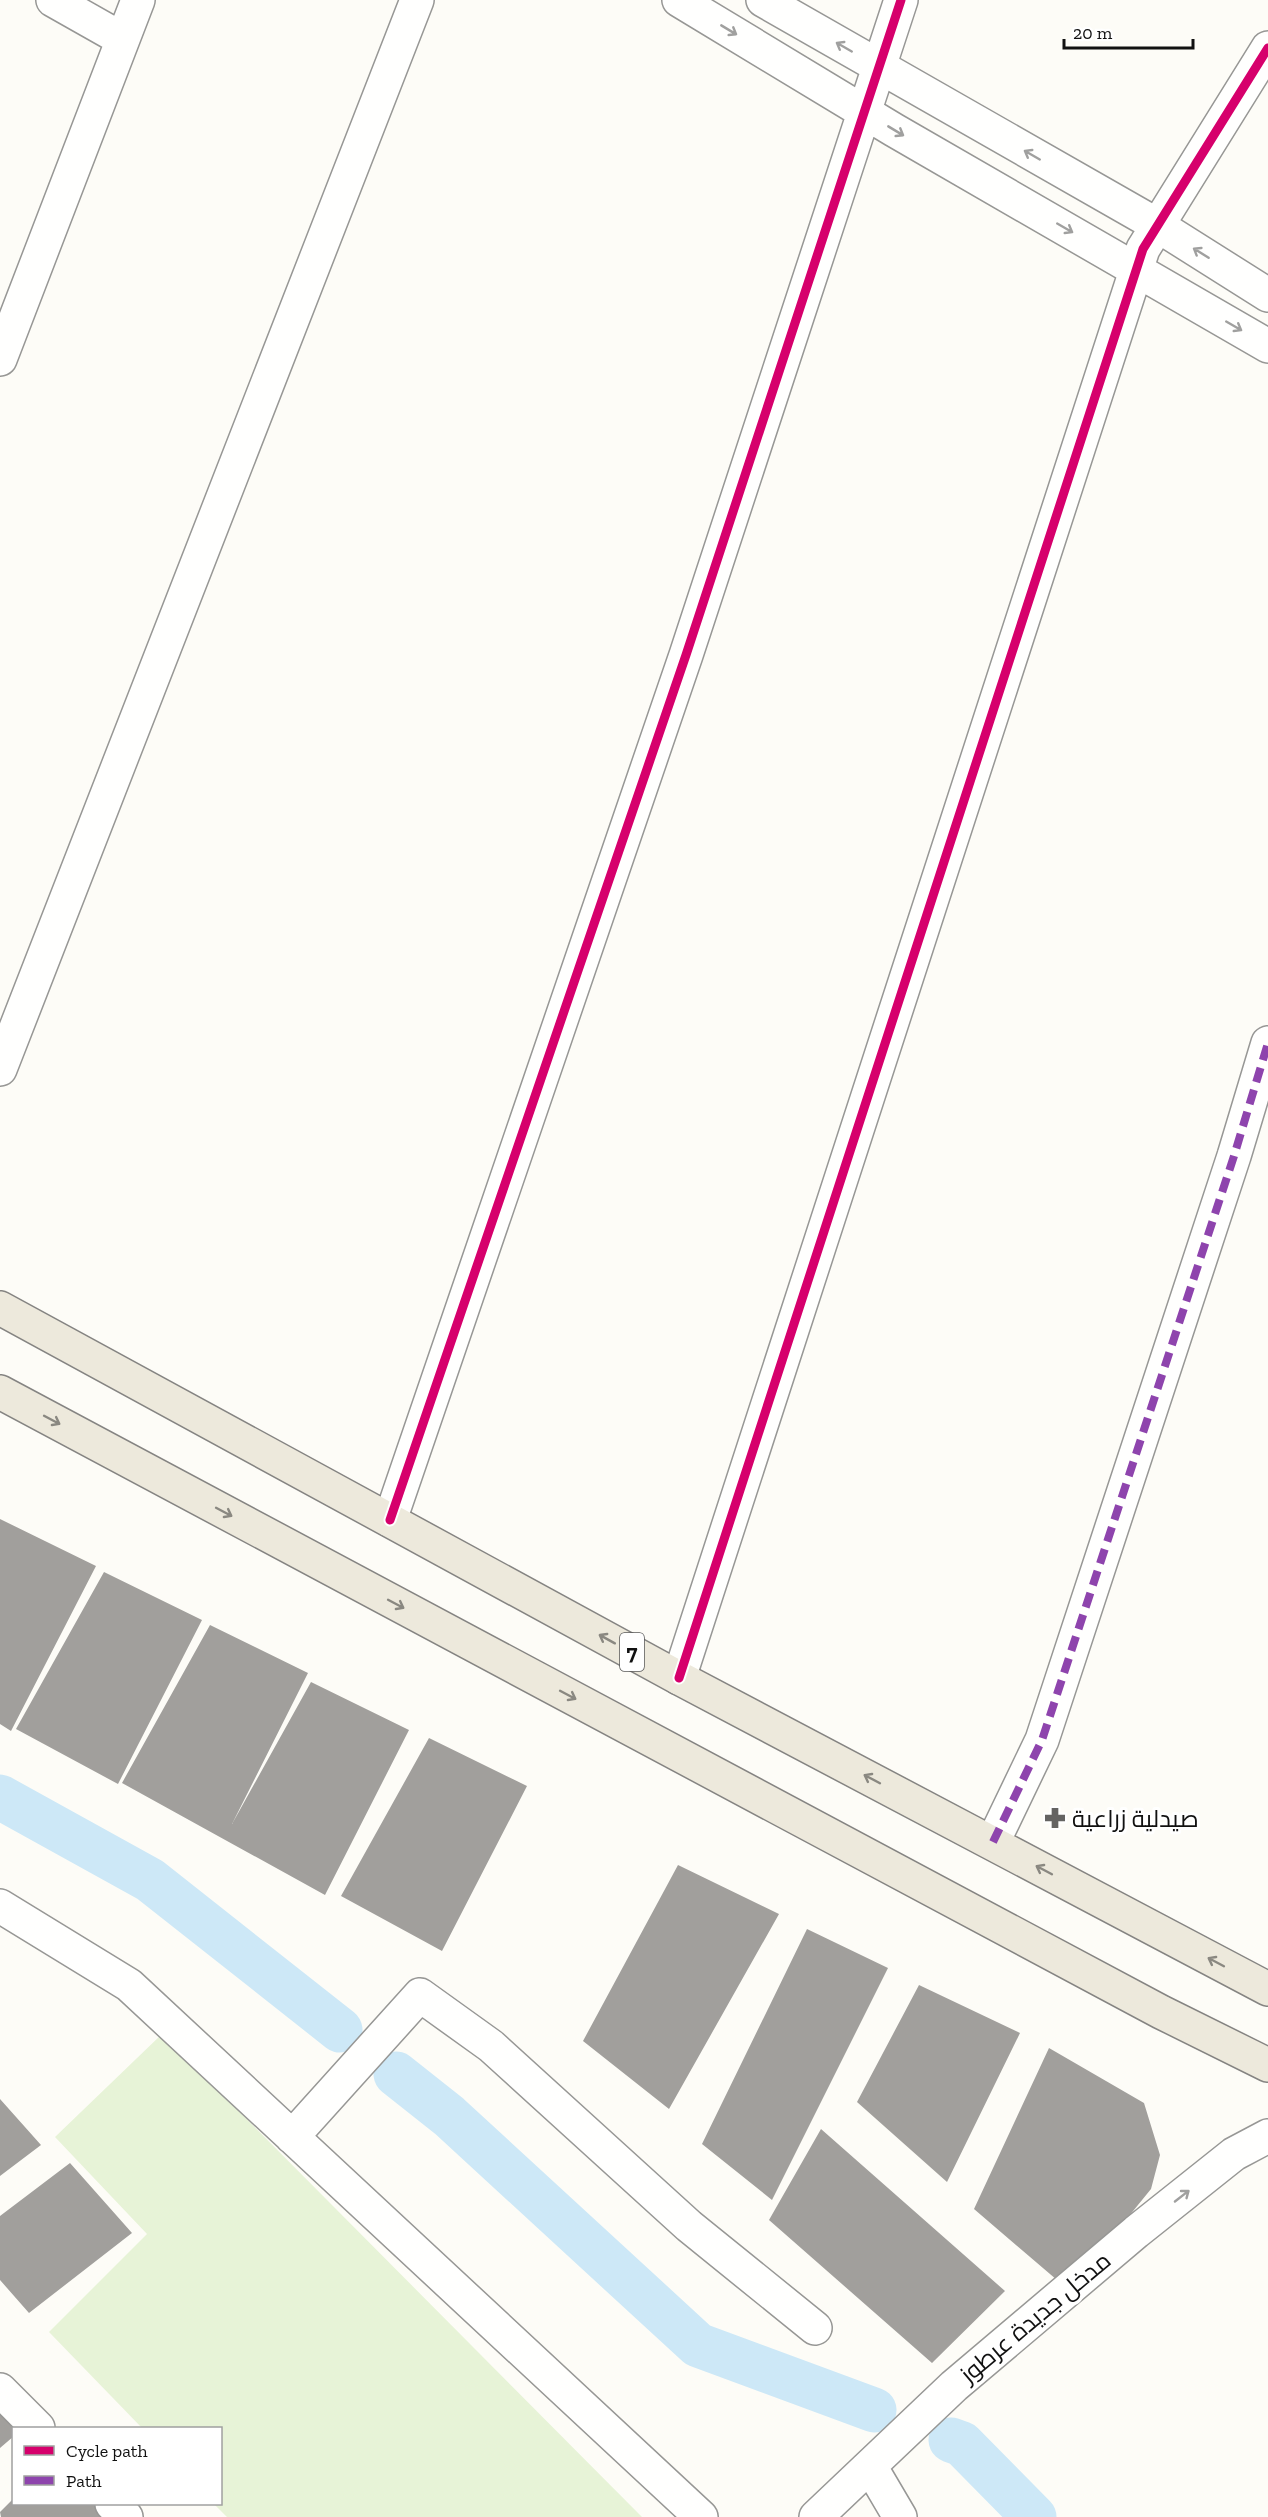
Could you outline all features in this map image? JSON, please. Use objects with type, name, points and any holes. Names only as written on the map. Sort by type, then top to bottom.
[{"type":"main road","name":"7","points":[[0,1308],[679,1678],[1268,1989]]},
{"type":"main road","points":[[0,1392],[1161,2012],[1268,2065]]},
{"type":"street","points":[[53,0],[122,39]]},
{"type":"street","points":[[0,359],[138,0]]},
{"type":"street","points":[[0,1069],[417,0]]},
{"type":"street","points":[[679,0],[865,112],[1268,346]]},
{"type":"street","points":[[763,0],[1157,225],[1268,295]]},
{"type":"street","points":[[390,1520],[682,666],[901,0]]},
{"type":"street","points":[[679,1678],[1143,249],[1268,48]]},
{"type":"street","points":[[993,1842],[1042,1740],[1234,1156],[1268,1043]]},
{"type":"street","points":[[0,1906],[129,1985],[701,2517]]},
{"type":"street","points":[[292,2137],[420,1995],[491,2046],[689,2226],[815,2328]]},
{"type":"street","name":"مدخل جديدة عرطوز","points":[[816,2517],[954,2386],[1136,2232],[1234,2154],[1268,2136]]},
{"type":"street","points":[[0,2390],[37,2427]]},
{"type":"street","points":[[870,2466],[900,2517]]},
{"type":"street","points":[[113,2505],[126,2517]]},
{"type":"green space","points":[[162,2034],[642,2517],[227,2517],[215,2505],[222,2505],[222,2427],[141,2427],[49,2332],[147,2234],[55,2137]]},
{"type":"building","points":[[0,1519],[96,1566],[11,1731],[0,1724]]},
{"type":"building","points":[[104,1572],[202,1620],[118,1784],[16,1729]]},
{"type":"building","points":[[210,1625],[308,1673],[232,1824],[311,1682],[409,1730],[325,1895],[122,1783]]},
{"type":"building","points":[[429,1738],[527,1786],[442,1951],[341,1896]]},
{"type":"building","points":[[678,1865],[779,1914],[669,2109],[583,2041]]},
{"type":"building","points":[[807,1929],[888,1968],[772,2200],[702,2144]]},
{"type":"building","points":[[919,1985],[1020,2033],[947,2182],[857,2102]]},
{"type":"building","points":[[1049,2048],[1144,2103],[1160,2155],[1151,2189],[1129,2216],[1096,2251],[1057,2280],[974,2209]]},
{"type":"building","points":[[0,2099],[41,2145],[0,2176]]},
{"type":"building","points":[[821,2129],[1005,2291],[932,2363],[769,2220]]},
{"type":"building","points":[[70,2163],[132,2233],[29,2313],[0,2280],[0,2216]]},
{"type":"building","points":[[0,2403],[21,2427],[12,2427],[12,2438],[0,2448]]},
{"type":"building","points":[[12,2500],[12,2505],[95,2505],[107,2517],[1,2517],[0,2512]]},
{"type":"waterway","points":[[0,1797],[150,1880],[340,2030]]},
{"type":"waterway","points":[[396,2074],[449,2116],[698,2345],[874,2410]]},
{"type":"waterway","points":[[951,2440],[962,2444],[1034,2517]]},
{"type":"marked path","points":[[993,1842],[1042,1740],[1234,1156],[1268,1043]]},
{"type":"cycle path","points":[[390,1520],[686,655],[901,0]]},
{"type":"cycle path","points":[[679,1678],[1143,249],[1268,48]]},
{"type":"place","name":"صيدلية زراعية","points":[[1055,1818]]}]
